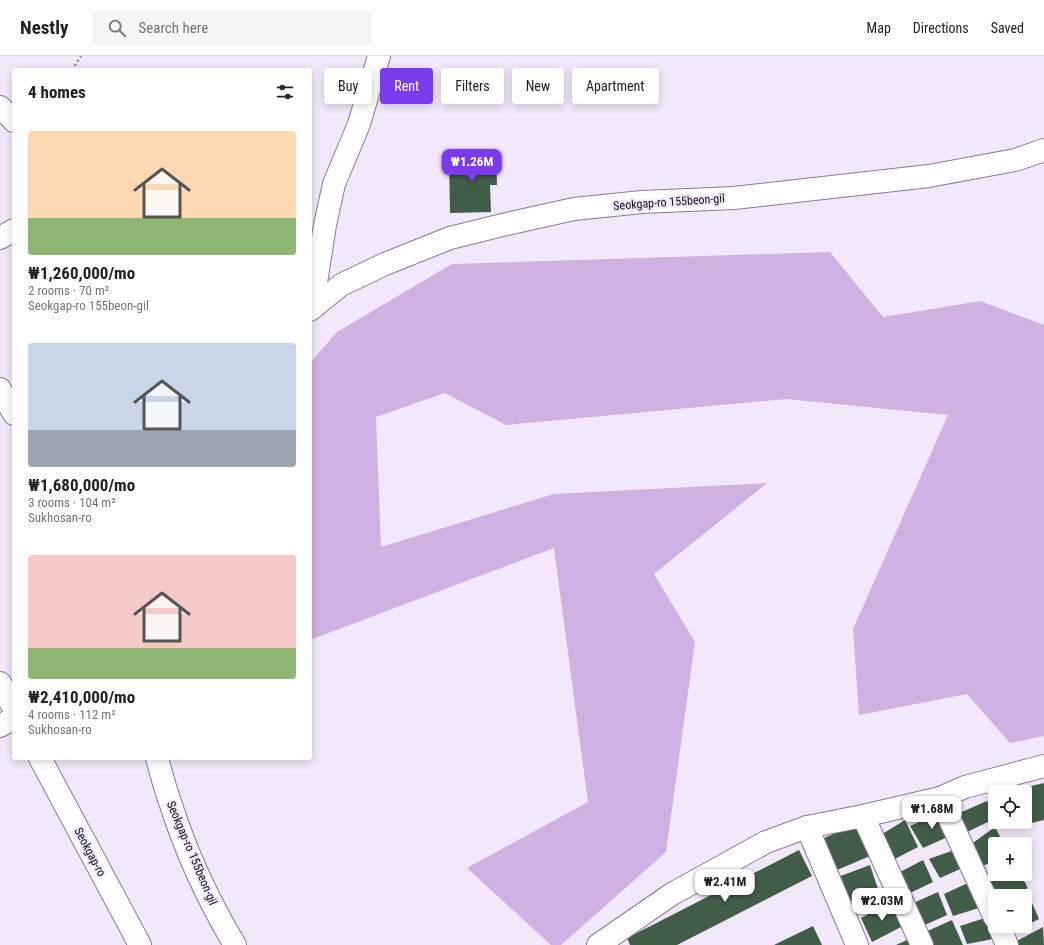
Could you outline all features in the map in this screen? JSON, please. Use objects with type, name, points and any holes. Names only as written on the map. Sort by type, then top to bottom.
[{"type":"street","name":"Seokgap-ro 155beon-gil","points":[[312,303],[325,225],[334,184],[359,124],[379,56]]},
{"type":"street","points":[[0,107],[12,120]]},
{"type":"street","name":"Seokgap-ro 155beon-gil","points":[[312,308],[340,285],[385,264],[450,238],[574,209],[642,202],[734,198],[929,176],[1015,160],[1044,150]]},
{"type":"street","points":[[0,238],[12,231]]},
{"type":"street","points":[[0,389],[12,410]]},
{"type":"street","points":[[0,683],[12,705]]},
{"type":"street","points":[[0,726],[12,719]]},
{"type":"street","name":"Seokgap-ro","points":[[41,760],[140,945]]},
{"type":"street","name":"Seokgap-ro 155beon-gil","points":[[158,760],[170,803],[194,865],[218,917],[235,945]]},
{"type":"street","points":[[598,945],[672,894],[766,842],[807,827],[940,798],[965,787],[1044,766]]},
{"type":"street","points":[[940,798],[988,903]]},
{"type":"street","points":[[863,816],[922,945]]},
{"type":"street","points":[[807,827],[857,945]]},
{"type":"street","points":[[1002,933],[1007,945]]},
{"type":"path","points":[[73,68],[82,56]]},
{"type":"shaded area","points":[[830,252],[883,317],[980,301],[1044,325],[1044,736],[1010,743],[967,694],[859,715],[853,629],[948,415],[786,399],[506,425],[445,393],[376,417],[381,547],[554,494],[767,483],[654,574],[695,642],[666,852],[561,945],[551,945],[467,868],[588,802],[554,548],[312,639],[312,361],[337,332],[452,264]]},
{"type":"building","points":[[496,155],[497,185],[490,185],[491,212],[450,213],[449,156]]},
{"type":"building","points":[[1044,783],[1044,820],[1032,823],[1032,786]]},
{"type":"building","points":[[987,801],[988,804],[988,822],[963,834],[957,814]]},
{"type":"building","points":[[944,811],[952,835],[923,848],[910,826]]},
{"type":"building","points":[[905,820],[918,847],[889,862],[879,836]]},
{"type":"building","points":[[856,824],[870,856],[837,870],[824,838]]},
{"type":"building","points":[[992,829],[996,829],[1000,837],[988,837],[988,864],[979,868],[970,845]]},
{"type":"building","points":[[957,849],[967,866],[940,878],[929,859]]},
{"type":"building","points":[[799,850],[812,876],[677,945],[630,945],[627,938]]},
{"type":"building","points":[[923,860],[933,882],[908,894],[900,872]]},
{"type":"building","points":[[870,865],[879,892],[847,903],[838,877]]},
{"type":"building","points":[[988,876],[988,881],[1024,881],[1028,888],[990,889],[983,879]]},
{"type":"building","points":[[970,882],[979,908],[953,916],[944,894]]},
{"type":"building","points":[[938,892],[947,915],[918,928],[909,905]]},
{"type":"building","points":[[891,902],[903,926],[872,942],[861,918]]},
{"type":"building","points":[[1032,903],[1039,919],[1032,922]]},
{"type":"building","points":[[988,917],[988,933],[992,933],[993,939],[967,944],[960,926]]},
{"type":"building","points":[[952,920],[963,945],[927,945],[923,933]]},
{"type":"building","points":[[813,926],[822,945],[774,945]]},
{"type":"building","points":[[1043,927],[1044,945],[1014,945],[1013,943]]},
{"type":"building","points":[[909,939],[912,945],[896,945]]}]
